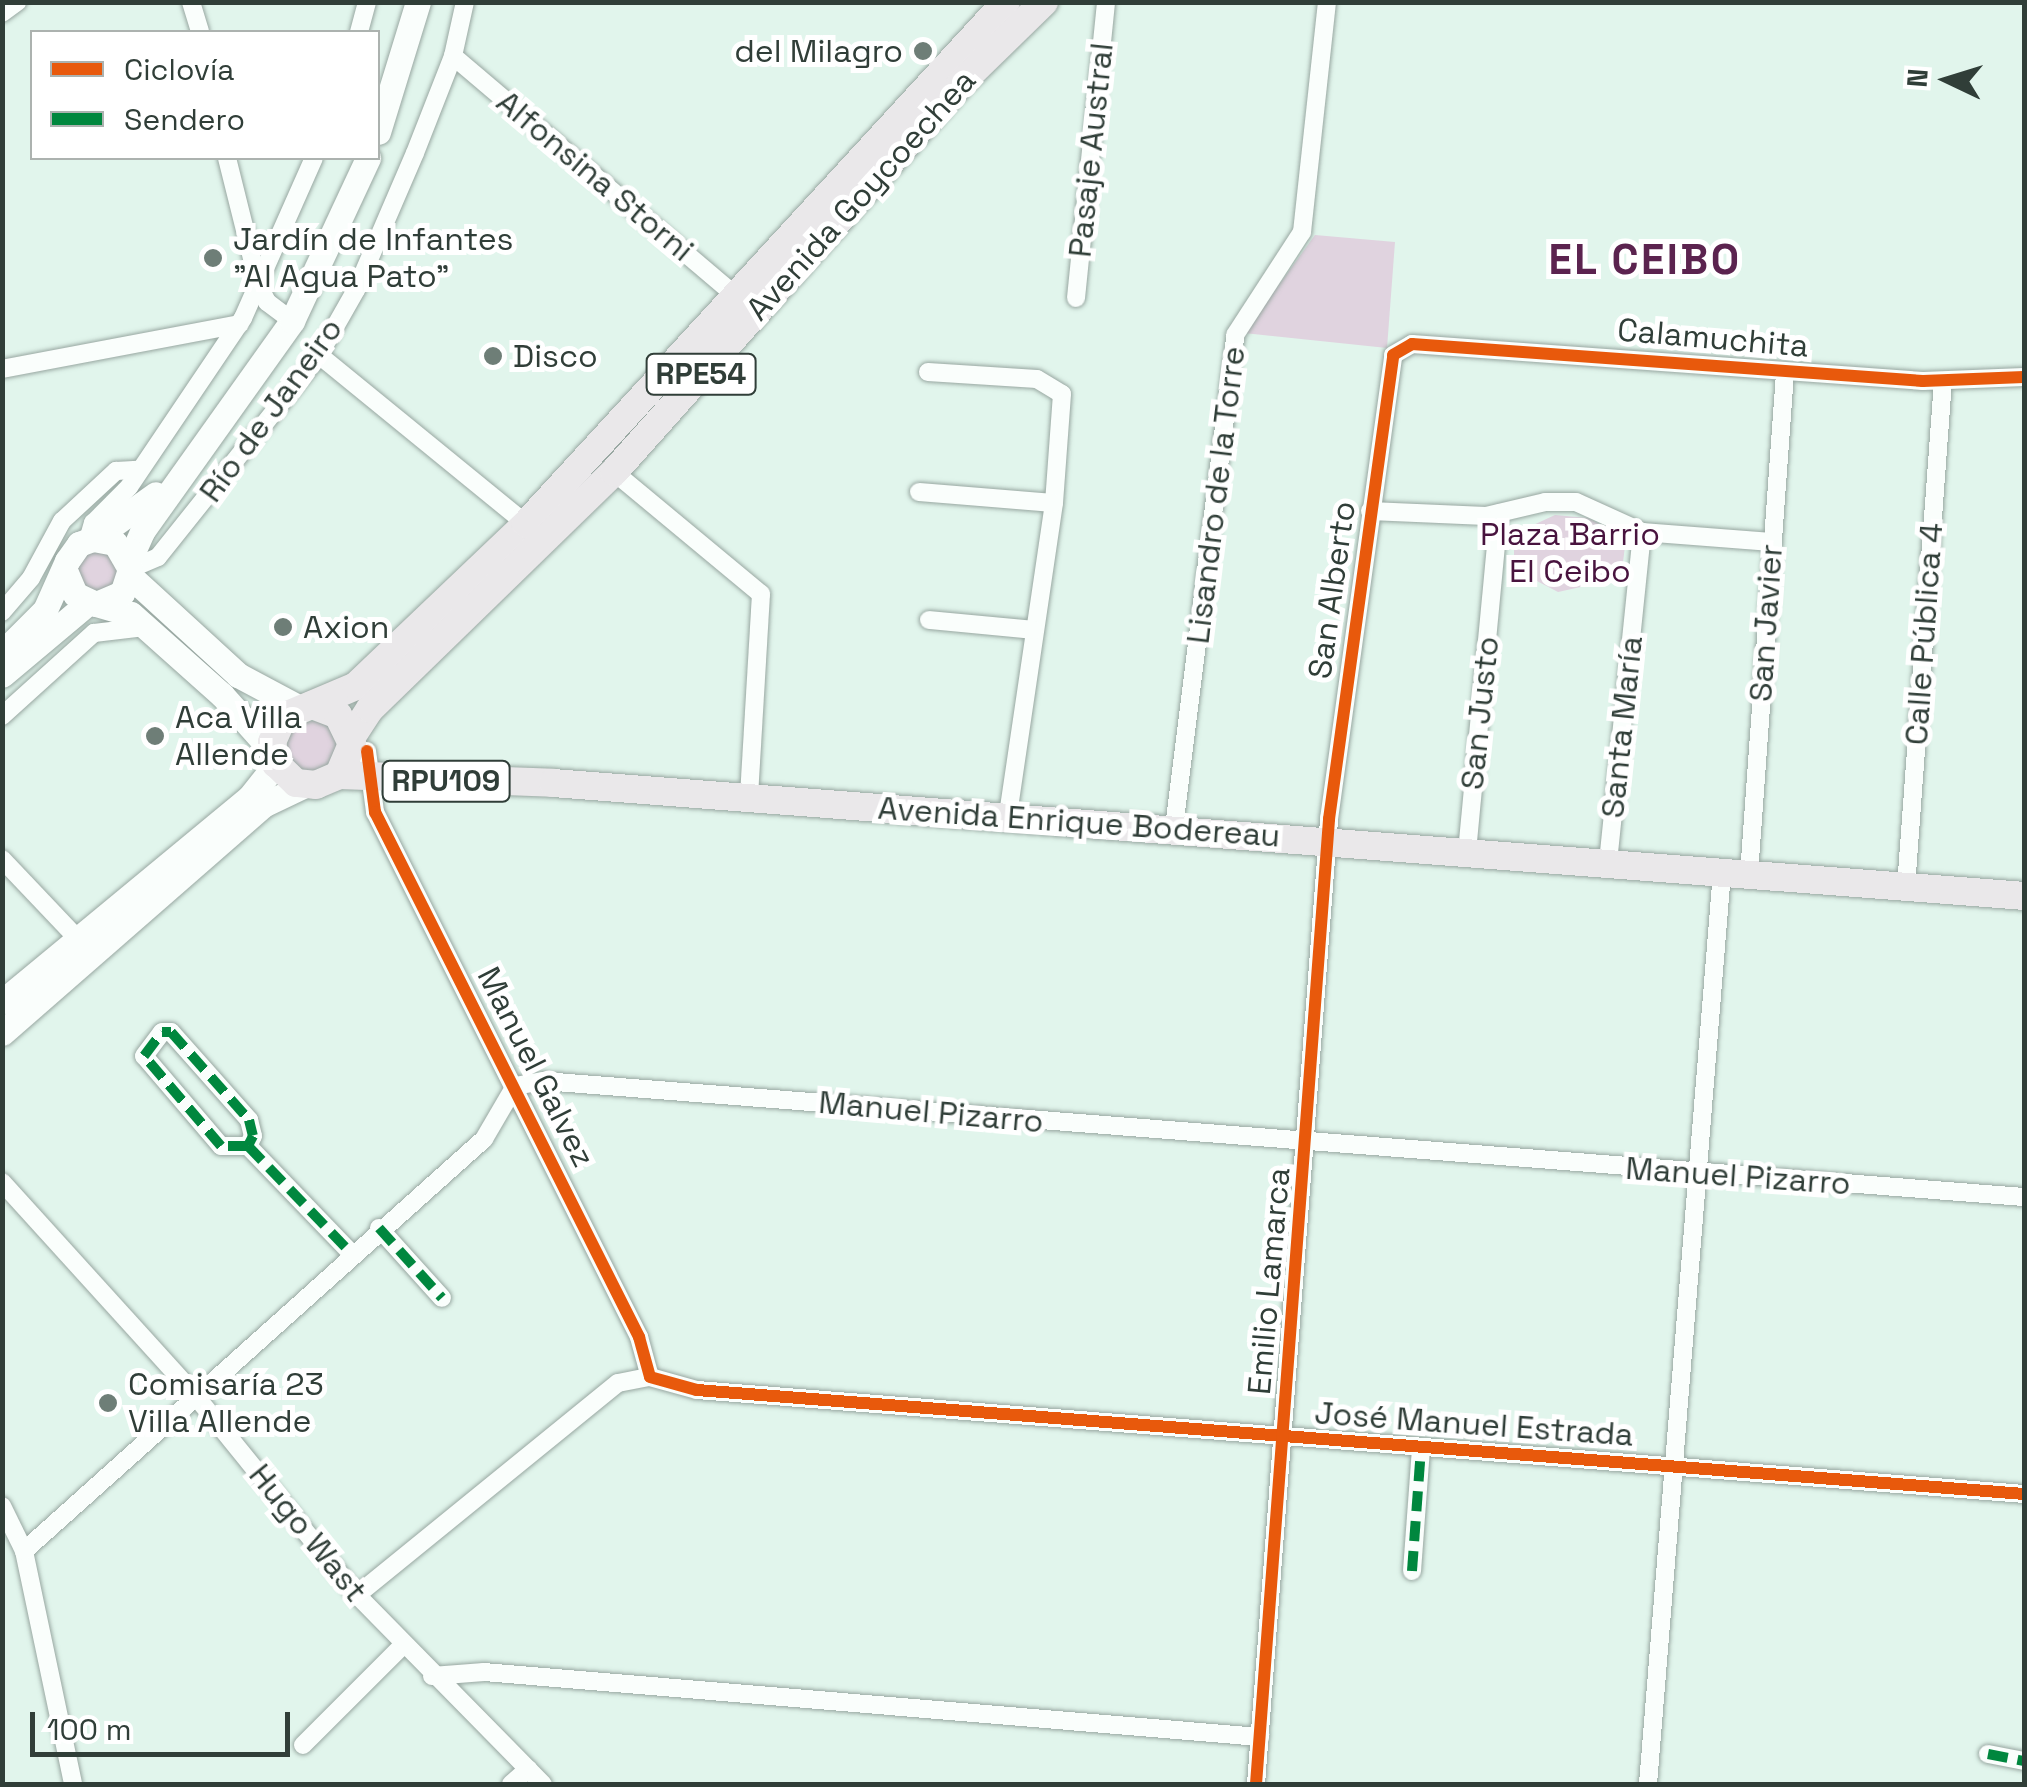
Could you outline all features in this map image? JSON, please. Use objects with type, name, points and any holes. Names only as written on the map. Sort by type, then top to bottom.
[{"type":"main road","points":[[380,126],[418,2]]},
{"type":"main road","name":"Avenida Goycoechea","points":[[339,739],[356,686],[526,524],[1006,2]]},
{"type":"main road","name":"Avenida Goycoechea","points":[[339,739],[614,472],[960,82],[1044,2]]},
{"type":"main road","points":[[2,674],[93,603],[115,599],[190,465],[292,321],[367,160]]},
{"type":"main road","points":[[2,653],[45,610],[72,552],[190,465]]},
{"type":"main road","points":[[91,539],[115,543],[129,568]]},
{"type":"main road","name":"Avenida Enrique Bodereau","points":[[129,568],[238,675],[339,739],[553,783],[2024,896]]},
{"type":"main road","points":[[65,571],[75,594],[93,603],[120,608],[232,704],[274,758],[305,785]]},
{"type":"main road","name":"RPE54","points":[[2,1002],[249,798],[274,758],[277,725],[339,739],[305,785],[263,805],[2,1033]]},
{"type":"street","points":[[2,13],[17,2]]},
{"type":"street","points":[[191,2],[199,30]]},
{"type":"street","points":[[360,30],[367,2]]},
{"type":"street","name":"Río de Janeiro","points":[[129,568],[158,557],[319,355],[356,290],[453,56],[465,2]]},
{"type":"street","name":"Pasaje Austral","points":[[1076,298],[1106,2]]},
{"type":"street","name":"Lisandro de la Torre","points":[[1174,828],[1235,335],[1302,232],[1327,2]]},
{"type":"street","name":"Alfonsina Storni","points":[[453,56],[736,296]]},
{"type":"street","points":[[228,160],[260,286],[267,302],[292,321]]},
{"type":"street","points":[[91,539],[93,523],[138,470],[240,324],[313,160]]},
{"type":"street","points":[[2,369],[240,324]]},
{"type":"street","name":"Calamuchita","points":[[1397,348],[1579,354],[1943,381],[2024,377]]},
{"type":"street","name":"San Alberto","points":[[1330,841],[1387,370],[1397,348]]},
{"type":"street","points":[[319,355],[526,524]]},
{"type":"street","points":[[928,372],[1055,385],[1062,394],[1054,503],[1008,816]]},
{"type":"street","name":"San Javier","points":[[1648,1784],[1698,1173],[1772,542],[1785,372]]},
{"type":"street","name":"Calle Pública 4","points":[[1906,887],[1943,381]]},
{"type":"street","points":[[2,612],[39,564],[50,540],[116,472],[138,470]]},
{"type":"street","points":[[614,472],[761,594],[749,798]]},
{"type":"street","points":[[919,492],[1054,503]]},
{"type":"street","points":[[1370,511],[1499,514],[1545,502],[1576,502],[1642,532],[1772,542]]},
{"type":"street","name":"San Justo","points":[[1467,852],[1499,514]]},
{"type":"street","name":"Santa María","points":[[1608,862],[1642,532]]},
{"type":"street","points":[[929,620],[1034,630]]},
{"type":"street","points":[[2,716],[94,633],[145,627]]},
{"type":"street","name":"Manuel Galvez","points":[[339,739],[375,812]]},
{"type":"street","name":"Manuel Galvez","points":[[339,739],[639,1336],[650,1377]]},
{"type":"street","name":"Emilio Lamarca","points":[[1256,1784],[1330,841]]},
{"type":"street","points":[[2,860],[78,938]]},
{"type":"street","points":[[248,1146],[254,1136],[248,1120],[171,1032],[162,1032],[144,1056],[222,1146],[248,1146],[351,1253]]},
{"type":"street","name":"Manuel Pizarro","points":[[515,1086],[542,1081],[2024,1197]]},
{"type":"street","points":[[24,1551],[351,1253],[484,1139],[515,1086]]},
{"type":"street","name":"Hugo Wast","points":[[2,1182],[194,1394],[403,1646],[543,1784]]},
{"type":"street","points":[[379,1228],[442,1298]]},
{"type":"street","points":[[357,1594],[618,1383],[650,1377]]},
{"type":"street","name":"José Manuel Estrada","points":[[650,1377],[681,1388],[2024,1494]]},
{"type":"street","points":[[1412,1572],[1421,1447]]},
{"type":"street","points":[[2,1506],[24,1551],[74,1784]]},
{"type":"street","points":[[303,1746],[403,1646]]},
{"type":"street","points":[[432,1676],[484,1672],[1260,1737]]},
{"type":"street","points":[[1988,1754],[2024,1762]]},
{"type":"street","points":[[511,1784],[528,1769]]},
{"type":"green space","points":[[1315,235],[1395,242],[1387,348],[1244,333]]},
{"type":"green space","name":"Plaza Barrio El Ceibo","points":[[1555,515],[1588,518],[1626,538],[1621,578],[1558,592],[1514,569],[1514,548],[1529,527]]},
{"type":"green space","points":[[107,549],[120,574],[107,591],[85,590],[75,563],[85,551]]},
{"type":"green space","points":[[313,721],[331,729],[339,747],[331,765],[313,773],[295,765],[287,747],[295,729]]},
{"type":"marked path","points":[[248,1146],[221,1146],[144,1056],[162,1032],[171,1032],[249,1120],[253,1136],[248,1146],[351,1253]]},
{"type":"marked path","points":[[379,1228],[442,1298]]},
{"type":"marked path","points":[[1412,1571],[1421,1447]]},
{"type":"marked path","points":[[1988,1754],[2024,1761]]},
{"type":"cycle path","points":[[1256,1784],[1329,819],[1393,355],[1412,344],[1923,381],[2024,377]]},
{"type":"cycle path","points":[[367,751],[375,812],[639,1337],[650,1377],[697,1390],[2024,1494]]},
{"type":"place","name":"del Milagro","points":[[923,51]]},
{"type":"place","name":"Jardín de Infantes \"Al Agua Pato\"","points":[[213,258]]},
{"type":"place","name":"Disco","points":[[493,356]]},
{"type":"place","name":"Axion","points":[[283,627]]},
{"type":"place","name":"Aca Villa Allende","points":[[155,736]]},
{"type":"place","name":"Comisaría 23 Villa Allende","points":[[108,1403]]},
{"type":"district","name":"EL CEIBO","points":[[1645,260]]}]
